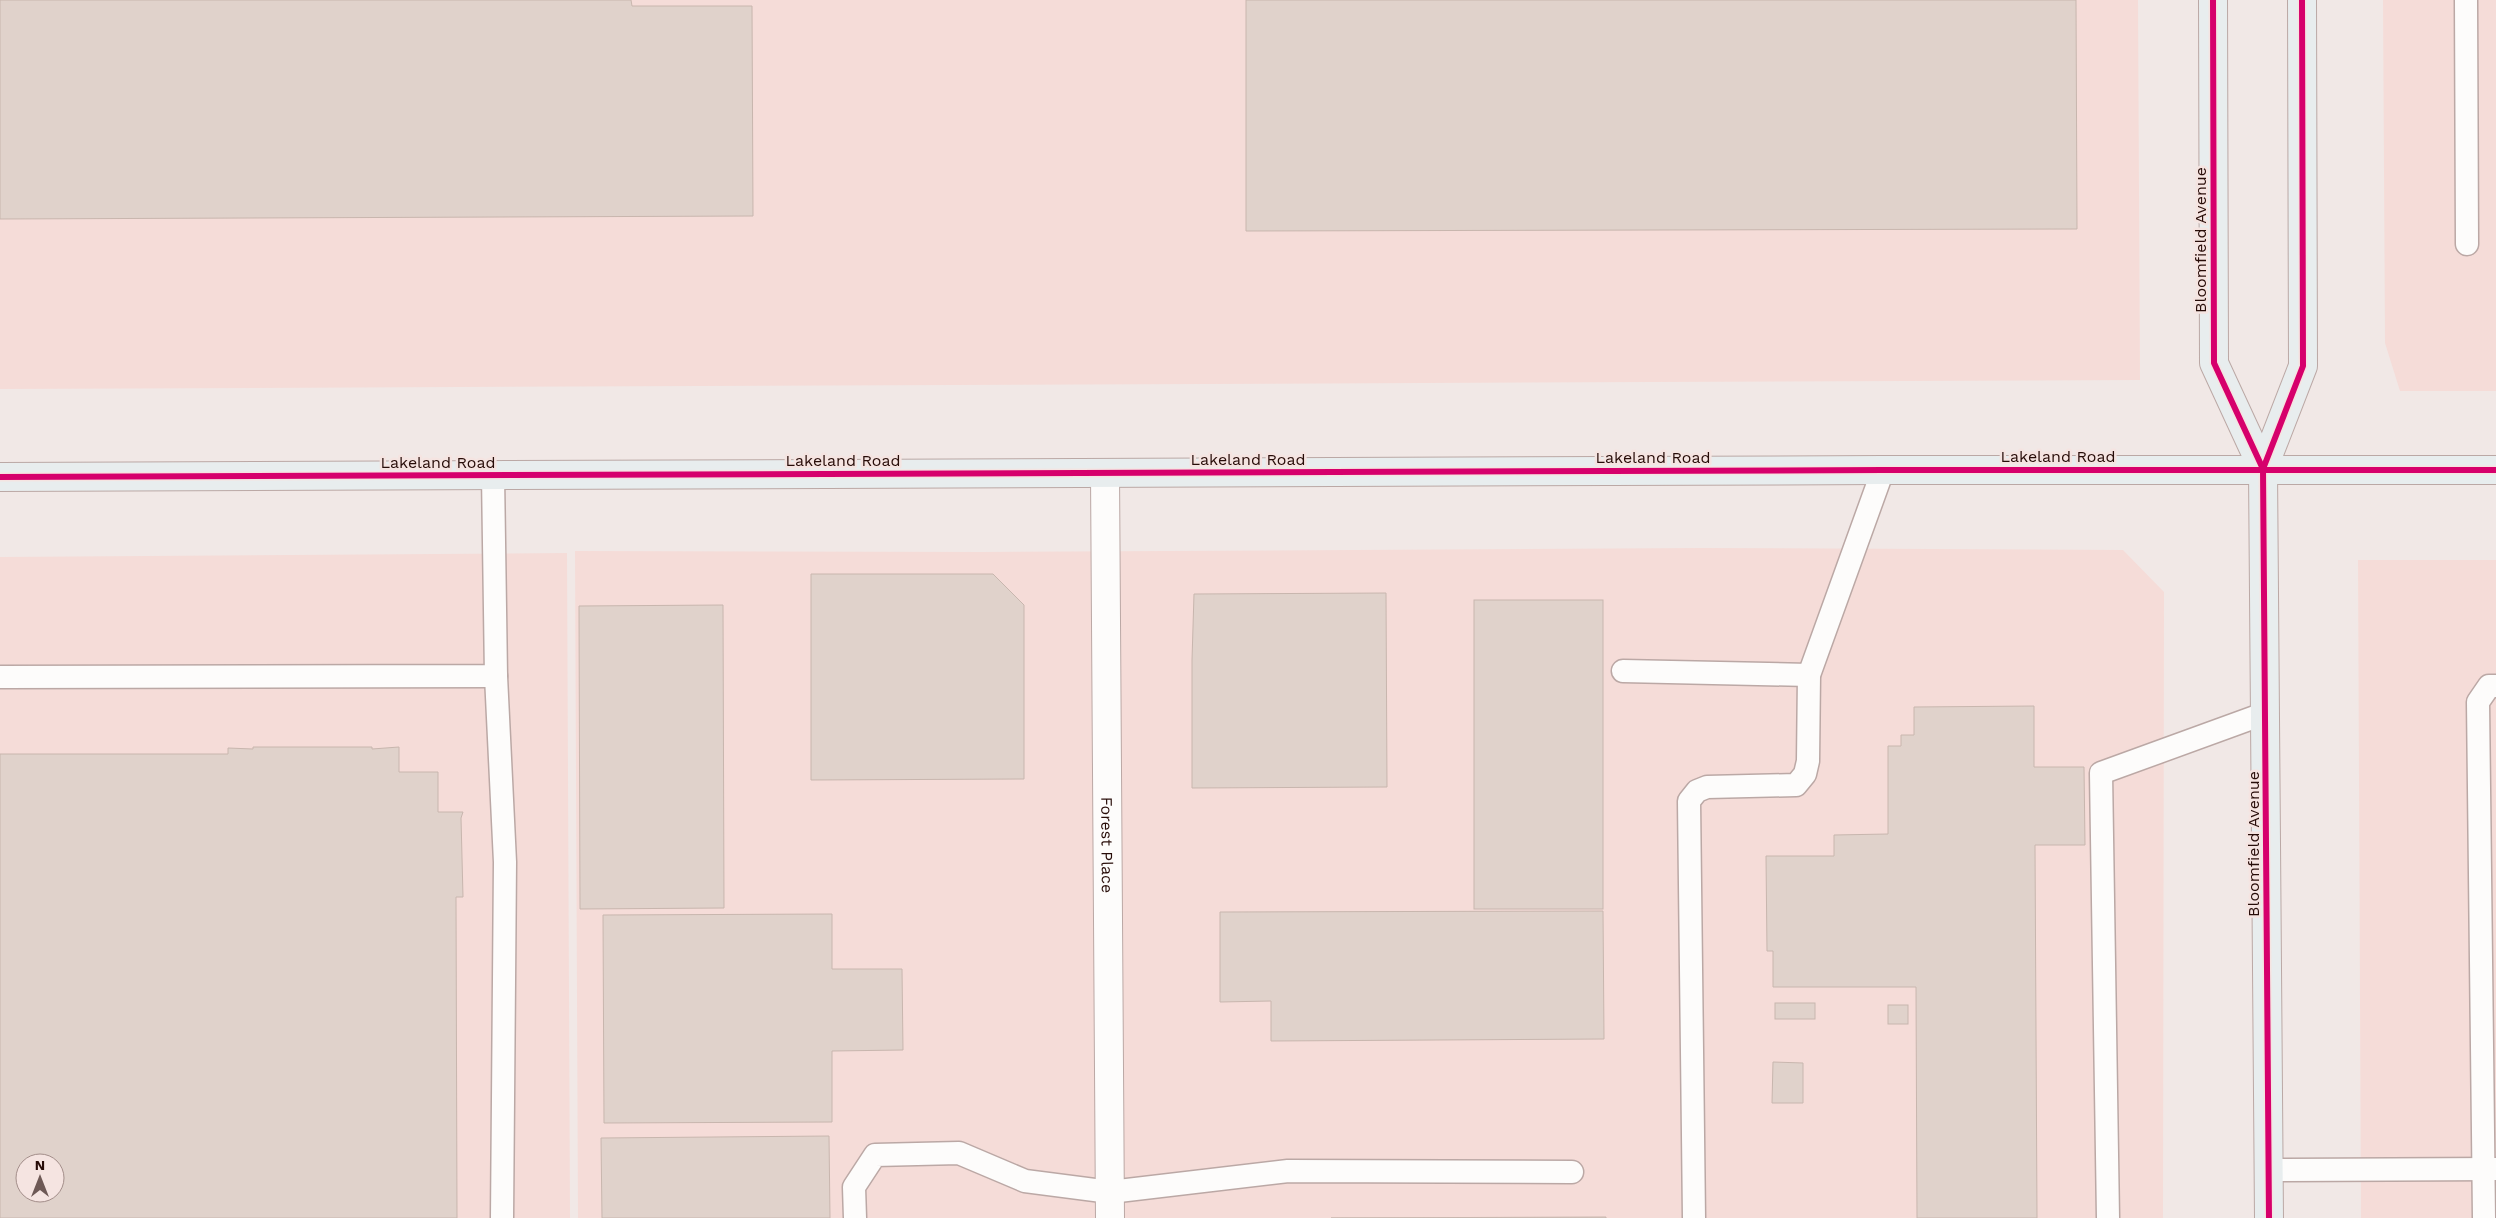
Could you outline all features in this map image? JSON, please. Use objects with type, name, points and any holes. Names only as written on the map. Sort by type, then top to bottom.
[{"type":"street","name":"Bloomfield Avenue","points":[[2213,0],[2214,363],[2263,469]]},
{"type":"street","name":"Bloomfield Avenue","points":[[2269,1218],[2263,469],[2303,366],[2302,0]]},
{"type":"street","name":"Lakeland Road","points":[[0,477],[1883,470],[2496,470]]},
{"type":"street","name":"Forest Place","points":[[1105,473],[1110,1205]]},
{"type":"lane","points":[[2466,0],[2467,244]]},
{"type":"lane","points":[[1694,1218],[1689,801],[1697,791],[1708,787],[1796,785],[1805,774],[1808,761],[1809,675],[1883,470]]},
{"type":"lane","points":[[493,475],[496,676],[506,862],[502,1218]]},
{"type":"lane","points":[[1623,671],[1809,675]]},
{"type":"lane","points":[[0,677],[496,676]]},
{"type":"lane","points":[[2484,1218],[2490,1169],[2489,1041],[2478,702],[2488,686],[2496,686]]},
{"type":"lane","points":[[2108,1218],[2101,772],[2266,713]]},
{"type":"lane","points":[[855,1218],[854,1187],[875,1155],[959,1153],[1025,1181],[1110,1205],[1288,1171],[1572,1172]]},
{"type":"lane","points":[[2269,1170],[2490,1169]]},
{"type":"shaded area","points":[[0,0],[2138,0],[2140,380],[0,389]]},
{"type":"shaded area","points":[[2383,0],[2496,0],[2496,391],[2400,391],[2385,343]]},
{"type":"shaded area","points":[[1701,548],[2123,550],[2164,592],[2163,1218],[578,1218],[575,551],[982,552]]},
{"type":"shaded area","points":[[567,553],[570,1218],[0,1218],[0,557]]},
{"type":"shaded area","points":[[2358,560],[2496,560],[2496,1218],[2361,1218]]},
{"type":"building","points":[[0,0],[631,0],[632,6],[752,6],[753,216],[0,219]]},
{"type":"building","points":[[1246,0],[2076,0],[2077,229],[1246,231]]},
{"type":"building","points":[[811,574],[993,574],[1024,605],[1024,779],[811,780]]},
{"type":"building","points":[[1386,593],[1387,787],[1192,788],[1194,594]]},
{"type":"building","points":[[1474,600],[1603,600],[1603,909],[1474,909]]},
{"type":"building","points":[[723,605],[724,908],[580,909],[579,606]]},
{"type":"building","points":[[2034,706],[2034,767],[2084,767],[2085,845],[2035,845],[2037,1218],[1917,1218],[1916,987],[1773,987],[1773,951],[1767,951],[1766,856],[1834,856],[1834,835],[1888,834],[1888,746],[1901,746],[1901,735],[1914,735],[1914,707]]},
{"type":"building","points":[[372,747],[372,749],[399,747],[399,772],[438,772],[438,812],[463,812],[461,818],[463,897],[456,897],[457,1218],[0,1218],[0,754],[228,754],[228,748]]},
{"type":"building","points":[[1603,911],[1604,1039],[1271,1041],[1271,1001],[1220,1002],[1220,912]]},
{"type":"building","points":[[832,914],[832,969],[902,969],[903,1050],[832,1051],[832,1122],[604,1123],[603,915]]},
{"type":"building","points":[[1775,1003],[1815,1003],[1815,1019],[1775,1019]]},
{"type":"building","points":[[1888,1005],[1908,1005],[1908,1024],[1888,1024]]},
{"type":"building","points":[[1773,1062],[1803,1063],[1803,1103],[1772,1103]]},
{"type":"building","points":[[829,1136],[830,1218],[602,1218],[601,1138]]},
{"type":"building","points":[[1606,1217],[1606,1218],[1331,1218]]},
{"type":"cycle path","points":[[2213,0],[2214,363],[2263,469]]},
{"type":"cycle path","points":[[2269,1218],[2263,469],[2303,366],[2302,0]]},
{"type":"cycle path","points":[[0,477],[1883,470],[2496,470]]}]
